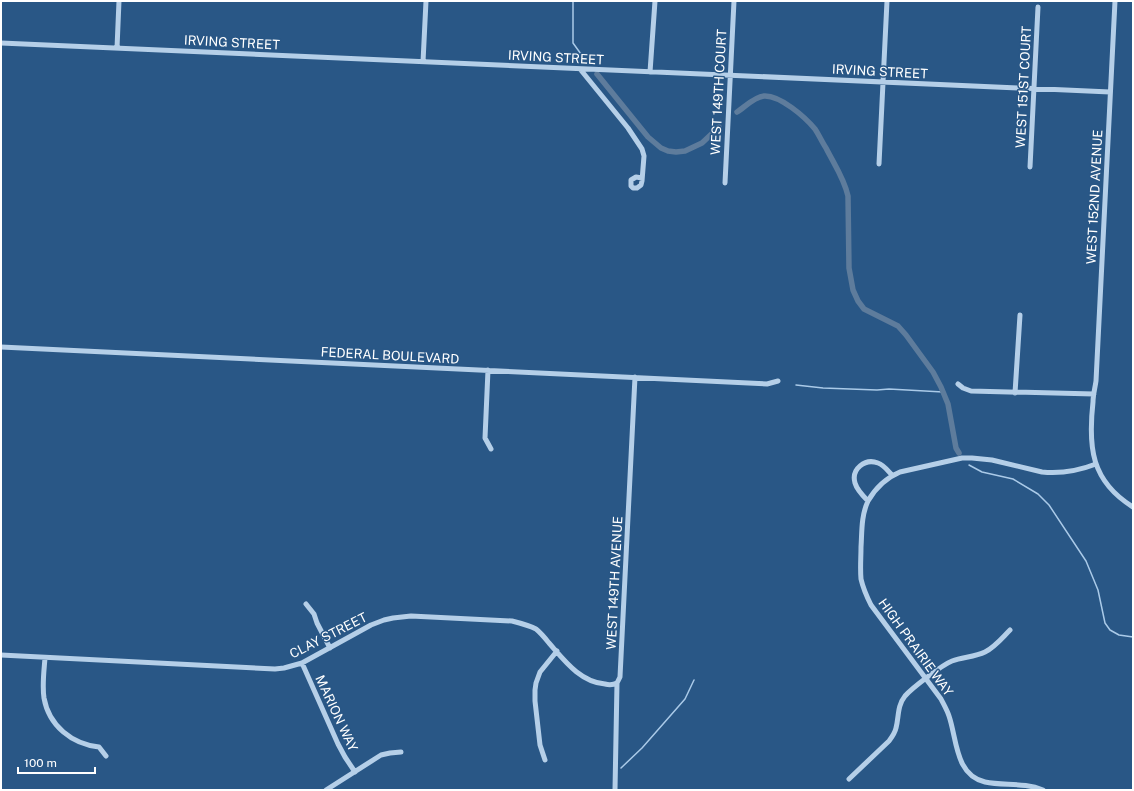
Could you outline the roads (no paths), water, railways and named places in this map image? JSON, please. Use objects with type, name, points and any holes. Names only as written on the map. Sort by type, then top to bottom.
[{"type":"street","points":[[117,48],[119,1]]},
{"type":"street","points":[[423,62],[426,1]]},
{"type":"street","points":[[650,72],[655,1]]},
{"type":"street","name":"WEST 149TH COURT","points":[[724,184],[734,1]]},
{"type":"street","points":[[879,164],[887,1]]},
{"type":"street","name":"WEST 152ND AVENUE","points":[[1115,1],[1096,381],[1091,445],[1096,464],[1104,480],[1117,495],[1133,507]]},
{"type":"street","name":"WEST 151ST COURT","points":[[1030,167],[1038,7]]},
{"type":"street","name":"IRVING STREET","points":[[1,43],[1110,92]]},
{"type":"street","points":[[580,69],[624,122],[642,149],[644,156],[642,178]]},
{"type":"street","points":[[1015,393],[1020,315]]},
{"type":"street","name":"FEDERAL BOULEVARD","points":[[1,347],[767,384],[778,381]]},
{"type":"street","points":[[488,370],[485,438],[491,449]]},
{"type":"street","name":"WEST 149TH AVENUE","points":[[615,790],[617,683],[620,677],[635,377]]},
{"type":"street","points":[[958,384],[962,388],[971,391],[1094,394]]},
{"type":"street","name":"HIGH PRAIRIE WAY","points":[[1043,790],[1032,786],[984,782],[977,779],[967,771],[960,759],[949,716],[945,707],[871,605],[863,588],[860,571],[862,524],[868,501],[877,488],[892,476],[908,470],[962,458],[992,460],[1052,473],[1073,472],[1096,464]]},
{"type":"street","points":[[868,501],[855,484],[855,475],[860,466],[867,462],[877,462],[885,467],[892,476]]},
{"type":"street","points":[[306,604],[314,614],[330,648]]},
{"type":"street","name":"CLAY STREET","points":[[1,655],[275,669],[302,663],[371,625],[384,620],[411,616],[519,622],[536,630],[544,636],[579,674],[588,680],[601,684],[613,685],[617,683]]},
{"type":"street","points":[[849,779],[889,741],[896,730],[898,713],[902,701],[909,692],[953,661],[976,656],[990,649],[1010,630]]},
{"type":"street","points":[[545,760],[540,745],[535,690],[540,672],[557,651]]},
{"type":"street","points":[[45,658],[44,693],[46,707],[52,719],[66,735],[74,740],[99,747],[106,756]]},
{"type":"street","name":"MARION WAY","points":[[302,663],[338,744],[355,772]]},
{"type":"street","points":[[326,790],[381,755],[401,752]]},
{"type":"street","points":[[1002,790],[1003,783]]},
{"type":"waterway","points":[[573,1],[573,43],[586,61]]},
{"type":"waterway","points":[[597,74],[648,137],[661,148],[668,151],[685,151],[702,143],[719,127]]},
{"type":"waterway","points":[[737,112],[757,98],[764,96],[770,97],[785,103],[815,129],[844,183],[848,196],[849,268],[853,290],[864,309],[898,326],[933,372],[948,404],[956,448],[959,453]]},
{"type":"waterway","points":[[796,385],[823,388],[943,392]]},
{"type":"waterway","points":[[969,465],[982,472],[1013,479],[1038,494],[1049,505],[1086,561],[1098,590],[1105,623],[1110,630],[1119,635],[1133,637]]},
{"type":"waterway","points":[[621,768],[642,748],[685,699],[694,680]]}]
